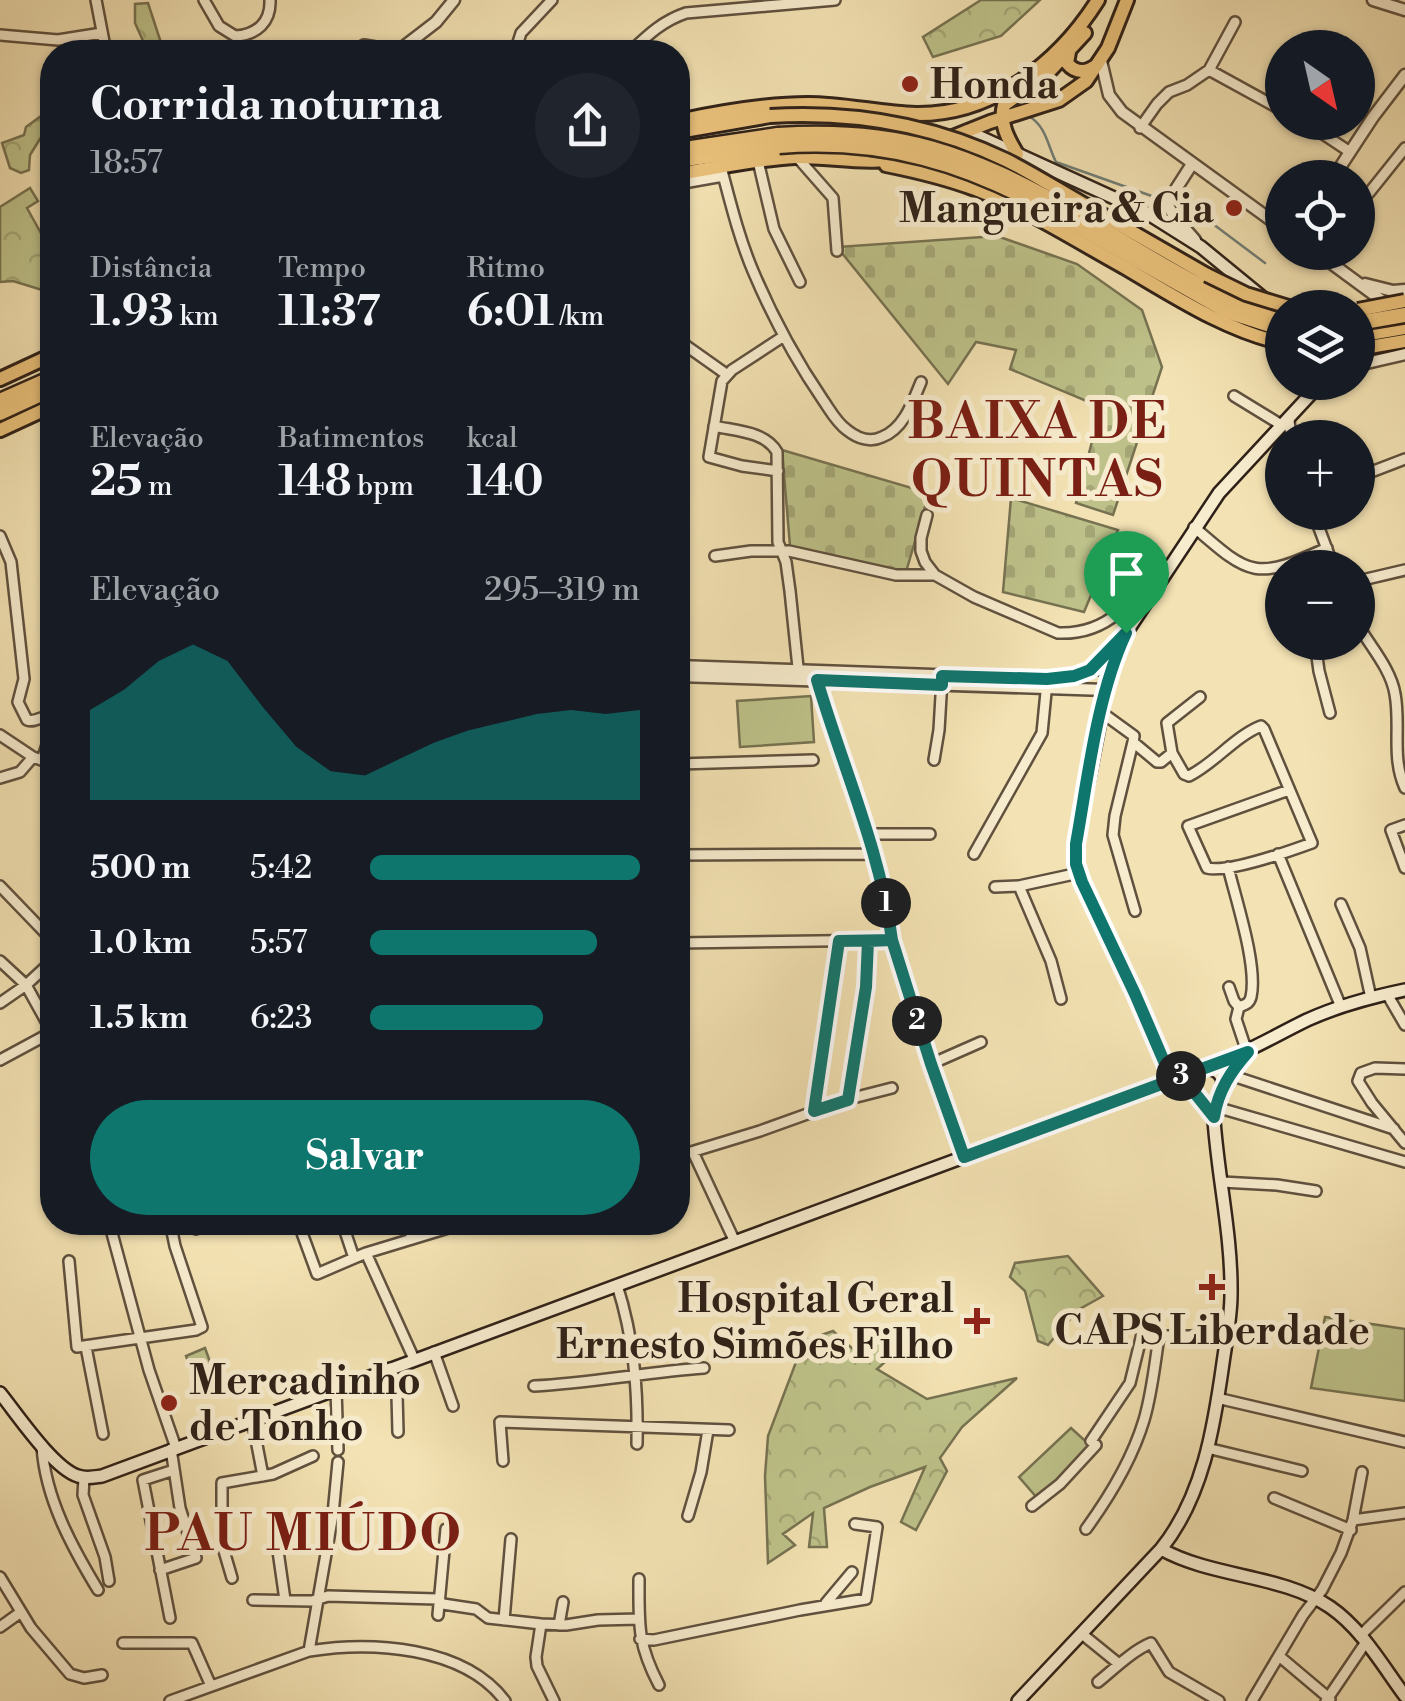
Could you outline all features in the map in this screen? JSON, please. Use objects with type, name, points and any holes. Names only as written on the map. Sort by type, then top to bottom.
[{"type":"highway","points":[[690,158],[811,133],[859,134],[924,145],[987,166],[1080,209],[1201,278],[1233,301],[1265,311]]},
{"type":"highway","points":[[690,149],[778,140],[846,144],[922,156],[1014,190],[1168,286],[1265,324]]},
{"type":"highway","points":[[1375,322],[1405,321]]},
{"type":"highway","points":[[1375,330],[1405,321]]},
{"type":"highway","points":[[0,402],[40,384]]},
{"type":"highway","points":[[0,412],[40,394]]},
{"type":"main road","points":[[690,119],[783,105],[833,105],[918,114],[954,110],[1010,88],[1037,70],[1080,26],[1098,0]]},
{"type":"main road","points":[[1018,154],[1002,118],[1004,105],[1047,74],[1069,52],[1108,0]]},
{"type":"main road","points":[[690,173],[797,157],[894,160],[1048,104],[1086,81],[1101,62],[1127,0]]},
{"type":"main road","points":[[1069,52],[1067,63],[1074,70],[1089,70],[1101,62]]},
{"type":"main road","points":[[898,112],[910,118],[921,132],[918,152]]},
{"type":"main road","points":[[690,130],[804,114],[854,116],[924,129],[1010,162],[1080,209]]},
{"type":"main road","points":[[967,132],[1147,213],[1201,246],[1265,301]]},
{"type":"main road","points":[[862,160],[945,178],[995,197],[1168,286],[1238,330],[1265,338]]},
{"type":"main road","points":[[1201,278],[1265,300]]},
{"type":"main road","points":[[1375,307],[1405,301]]},
{"type":"main road","points":[[1375,350],[1404,351]]},
{"type":"main road","points":[[0,379],[40,361]]},
{"type":"main road","points":[[1289,420],[1307,400]]},
{"type":"main road","points":[[0,430],[40,412]]},
{"type":"main road","points":[[1215,1112],[1172,1080],[1079,873],[1076,844],[1110,670],[1126,633],[1218,492],[1265,444]]},
{"type":"main road","points":[[1090,670],[1126,633]]},
{"type":"main road","points":[[0,1393],[42,1446],[70,1472],[84,1478],[102,1476],[1202,1069],[1341,1007],[1405,990]]},
{"type":"main road","points":[[1018,1701],[1161,1550],[1190,1503],[1217,1398],[1231,1296],[1215,1112],[1221,1091],[1246,1048]]},
{"type":"main road","points":[[1194,1094],[1192,1080],[1202,1069],[1213,1069],[1221,1076],[1221,1091]]},
{"type":"main road","points":[[1194,1094],[1208,1100],[1221,1091]]},
{"type":"main road","points":[[1161,1550],[1191,1564],[1315,1598],[1338,1613],[1363,1639],[1405,1696]]},
{"type":"street","points":[[96,0],[103,40]]},
{"type":"street","points":[[204,0],[219,26],[235,36],[250,34],[262,26],[270,13],[270,0]]},
{"type":"street","points":[[413,40],[436,22],[454,0]]},
{"type":"street","points":[[517,40],[552,0]]},
{"type":"street","points":[[643,40],[654,29],[686,13],[835,0]]},
{"type":"street","points":[[1373,0],[1405,10]]},
{"type":"street","points":[[1140,128],[1162,98],[1209,70],[1235,22]]},
{"type":"street","points":[[0,34],[58,40],[102,33]]},
{"type":"street","points":[[1101,62],[1106,88],[1122,112],[1265,216]]},
{"type":"street","points":[[1209,70],[1265,101]]},
{"type":"street","points":[[1345,160],[1405,75]]},
{"type":"street","points":[[1332,140],[1350,152]]},
{"type":"street","points":[[1375,185],[1405,148]]},
{"type":"street","points":[[797,157],[833,198],[837,251]]},
{"type":"street","points":[[758,161],[774,230],[800,282]]},
{"type":"street","points":[[1192,164],[1167,203],[1201,246]]},
{"type":"street","points":[[690,180],[722,171],[753,271],[802,371],[844,428],[864,439],[892,432],[910,408],[922,382]]},
{"type":"street","points":[[1341,270],[1405,321]]},
{"type":"street","points":[[1359,283],[1405,290]]},
{"type":"street","points":[[778,471],[709,456],[719,392],[726,374],[784,336]]},
{"type":"street","points":[[690,348],[726,374]]},
{"type":"street","points":[[1375,359],[1404,351]]},
{"type":"street","points":[[1234,396],[1280,420]]},
{"type":"street","points":[[714,426],[767,439],[777,452],[778,542],[786,562],[798,676]]},
{"type":"street","points":[[1375,470],[1405,459]]},
{"type":"street","points":[[927,514],[921,550],[935,576]]},
{"type":"street","points":[[1194,527],[1233,561],[1250,568],[1278,568],[1326,548],[1320,530]]},
{"type":"street","points":[[0,536],[11,562],[24,678],[19,705],[27,720],[40,720]]},
{"type":"street","points":[[716,556],[751,550],[796,552],[896,575],[935,576],[1058,633],[1096,628],[1138,596],[1152,592]]},
{"type":"street","points":[[1375,576],[1405,570]]},
{"type":"street","points":[[0,601],[14,599]]},
{"type":"street","points":[[1375,653],[1396,696],[1401,720],[1395,741],[1405,788]]},
{"type":"street","points":[[1317,660],[1330,712]]},
{"type":"street","points":[[690,667],[798,676]]},
{"type":"street","points":[[1047,684],[1098,668],[1110,670]]},
{"type":"street","points":[[690,676],[942,680],[1106,690]]},
{"type":"street","points":[[816,676],[870,834],[892,940],[964,1157]]},
{"type":"street","points":[[934,760],[942,680]]},
{"type":"street","points":[[974,854],[1042,733],[1047,684]]},
{"type":"street","points":[[1200,698],[1167,723],[1172,753],[1184,774],[1199,771],[1261,726],[1289,790],[1312,843],[1228,867],[1207,868],[1188,826],[1289,790]]},
{"type":"street","points":[[1101,712],[1134,736],[1113,835],[1135,911]]},
{"type":"street","points":[[0,734],[40,759]]},
{"type":"street","points":[[1133,742],[1158,762],[1172,753]]},
{"type":"street","points":[[690,764],[812,760]]},
{"type":"street","points":[[0,778],[40,761]]},
{"type":"street","points":[[1405,825],[1392,830],[1405,868]]},
{"type":"street","points":[[870,834],[930,834]]},
{"type":"street","points":[[690,855],[875,854]]},
{"type":"street","points":[[1278,854],[1341,1007]]},
{"type":"street","points":[[1228,867],[1253,974],[1251,998],[1239,1007]]},
{"type":"street","points":[[995,887],[1079,873]]},
{"type":"street","points":[[0,886],[40,928]]},
{"type":"street","points":[[1019,886],[1051,961],[1062,999]]},
{"type":"street","points":[[1341,904],[1355,933],[1371,998]]},
{"type":"street","points":[[690,943],[892,940]]},
{"type":"street","points":[[814,1111],[839,941]]},
{"type":"street","points":[[848,1100],[866,987],[868,941]]},
{"type":"street","points":[[0,962],[26,985],[40,1010]]},
{"type":"street","points":[[0,1003],[40,972]]},
{"type":"street","points":[[1229,988],[1239,1007]]},
{"type":"street","points":[[1387,994],[1405,1025]]},
{"type":"street","points":[[1239,1007],[1236,1019],[1246,1048]]},
{"type":"street","points":[[0,1060],[40,1038]]},
{"type":"street","points":[[931,1064],[981,1042]]},
{"type":"street","points":[[1405,1069],[1371,1068],[1358,1079],[1365,1094],[1405,1143]]},
{"type":"street","points":[[1230,1075],[1394,1129]]},
{"type":"street","points":[[690,1153],[892,1088]]},
{"type":"street","points":[[1215,1112],[1405,1162]]},
{"type":"street","points":[[693,1152],[735,1242]]},
{"type":"street","points":[[1222,1182],[1316,1191]]},
{"type":"street","points":[[113,1235],[174,1449],[180,1508],[196,1558],[160,1570]]},
{"type":"street","points":[[81,1345],[190,1332],[202,1327],[173,1235]]},
{"type":"street","points":[[303,1235],[317,1274],[422,1235]]},
{"type":"street","points":[[346,1235],[354,1258]]},
{"type":"street","points":[[366,1253],[414,1359]]},
{"type":"street","points":[[69,1262],[81,1345],[104,1434]]},
{"type":"street","points":[[618,1286],[636,1374],[637,1444]]},
{"type":"street","points":[[1032,1506],[1060,1484],[1096,1445],[1091,1441],[1130,1383],[1142,1334],[1227,1336]]},
{"type":"street","points":[[1086,1529],[1110,1494],[1139,1434],[1148,1406],[1159,1336]]},
{"type":"street","points":[[434,1352],[453,1406]]},
{"type":"street","points":[[390,1368],[398,1432]]},
{"type":"street","points":[[534,1386],[704,1368]]},
{"type":"street","points":[[336,1388],[338,1450]]},
{"type":"street","points":[[1217,1398],[1405,1442]]},
{"type":"street","points":[[252,1419],[263,1476]]},
{"type":"street","points":[[504,1461],[500,1422],[729,1430]]},
{"type":"street","points":[[688,1516],[708,1430]]},
{"type":"street","points":[[42,1446],[44,1465],[65,1530],[98,1590]]},
{"type":"street","points":[[1207,1448],[1302,1471]]},
{"type":"street","points":[[232,1578],[222,1544],[222,1484],[282,1472],[313,1456]]},
{"type":"street","points":[[309,1651],[338,1462]]},
{"type":"street","points":[[170,1618],[144,1480],[174,1470]]},
{"type":"street","points":[[1252,1701],[1336,1564],[1352,1525],[1362,1472]]},
{"type":"street","points":[[84,1478],[82,1494],[105,1557],[109,1580]]},
{"type":"street","points":[[1274,1498],[1352,1525],[1405,1513]]},
{"type":"street","points":[[640,1639],[654,1640],[866,1599],[877,1527],[856,1524]]},
{"type":"street","points":[[438,1615],[446,1530]]},
{"type":"street","points":[[276,1537],[286,1600]]},
{"type":"street","points":[[504,1620],[511,1539]]},
{"type":"street","points":[[824,1605],[852,1572]]},
{"type":"street","points":[[0,1577],[31,1628],[70,1674],[84,1678],[102,1675]]},
{"type":"street","points":[[640,1578],[640,1639],[658,1685]]},
{"type":"street","points":[[1279,1656],[1329,1700],[1363,1639],[1405,1592]]},
{"type":"street","points":[[253,1600],[328,1596],[436,1599],[443,1604],[472,1608],[488,1618],[559,1626],[639,1619]]},
{"type":"street","points":[[559,1626],[563,1602]]},
{"type":"street","points":[[0,1627],[21,1612]]},
{"type":"street","points":[[541,1624],[536,1666],[554,1701]]},
{"type":"street","points":[[1082,1634],[1119,1664]]},
{"type":"street","points":[[123,1643],[192,1643],[211,1686]]},
{"type":"street","points":[[1098,1682],[1150,1643],[1170,1672],[1217,1701]]},
{"type":"street","points":[[170,1701],[309,1651],[370,1646],[436,1658],[470,1670],[488,1681],[505,1701]]},
{"type":"green space","points":[[981,0],[1040,0],[1001,36],[933,57],[923,37]]},
{"type":"green space","points":[[148,3],[160,40],[143,40],[135,23],[135,4]]},
{"type":"green space","points":[[40,117],[40,139],[30,155],[29,170],[21,173],[10,168],[2,143],[24,135],[26,127]]},
{"type":"green space","points":[[30,188],[38,201],[27,208],[40,231],[40,289],[13,281],[0,282],[0,207]]},
{"type":"green space","points":[[997,236],[1077,264],[1142,310],[1162,367],[1113,515],[1076,503],[1101,407],[1010,369],[1016,350],[976,342],[948,384],[837,247]]},
{"type":"green space","points":[[782,450],[929,493],[906,572],[790,546]]},
{"type":"green space","points":[[1011,498],[1118,530],[1084,612],[1003,592]]},
{"type":"green space","points":[[811,696],[814,742],[740,747],[737,701]]},
{"type":"green space","points":[[1068,1256],[1103,1296],[1078,1310],[1048,1345],[1038,1341],[1025,1291],[1010,1277],[1015,1263]]},
{"type":"green space","points":[[1325,1317],[1405,1329],[1405,1401],[1311,1388]]},
{"type":"green space","points":[[833,1331],[855,1351],[889,1334],[902,1347],[877,1369],[927,1399],[1017,1378],[962,1427],[940,1458],[947,1471],[916,1530],[901,1522],[925,1467],[824,1508],[827,1547],[809,1547],[813,1513],[783,1534],[795,1545],[768,1563],[768,1436],[804,1341]]},
{"type":"green space","points":[[205,1348],[217,1381],[198,1388],[186,1356]]},
{"type":"green space","points":[[1071,1428],[1093,1448],[1038,1499],[1019,1477]]},
{"type":"waterway","points":[[1029,116],[1043,131],[1056,162],[1163,200]]},
{"type":"waterway","points":[[1171,203],[1197,212],[1265,263]]},
{"type":"place","name":"Honda","points":[[910,84]]},
{"type":"place","name":"Mangueira & Cia","points":[[1234,208]]},
{"type":"place","name":"CAPS Liberdade","points":[[1212,1287]]},
{"type":"place","name":"Hospital Geral Ernesto Simões Filho","points":[[977,1321]]},
{"type":"place","name":"Mercadinho de Tonho","points":[[169,1403]]},
{"type":"district","name":"BAIXA DE QUINTAS","points":[[1038,449]]},
{"type":"district","name":"PAU MIÚDO","points":[[304,1532]]},
{"type":"route","points":[[1126,633],[1090,670],[1065,678],[942,676],[942,685],[817,680],[870,834],[892,940],[839,941],[814,1111],[848,1100],[864,1004],[868,941],[892,940],[964,1157],[1172,1080],[1194,1092],[1214,1117],[1217,1100],[1230,1075],[1248,1052],[1172,1080],[1076,864],[1076,844],[1110,670],[1126,633]]}]
